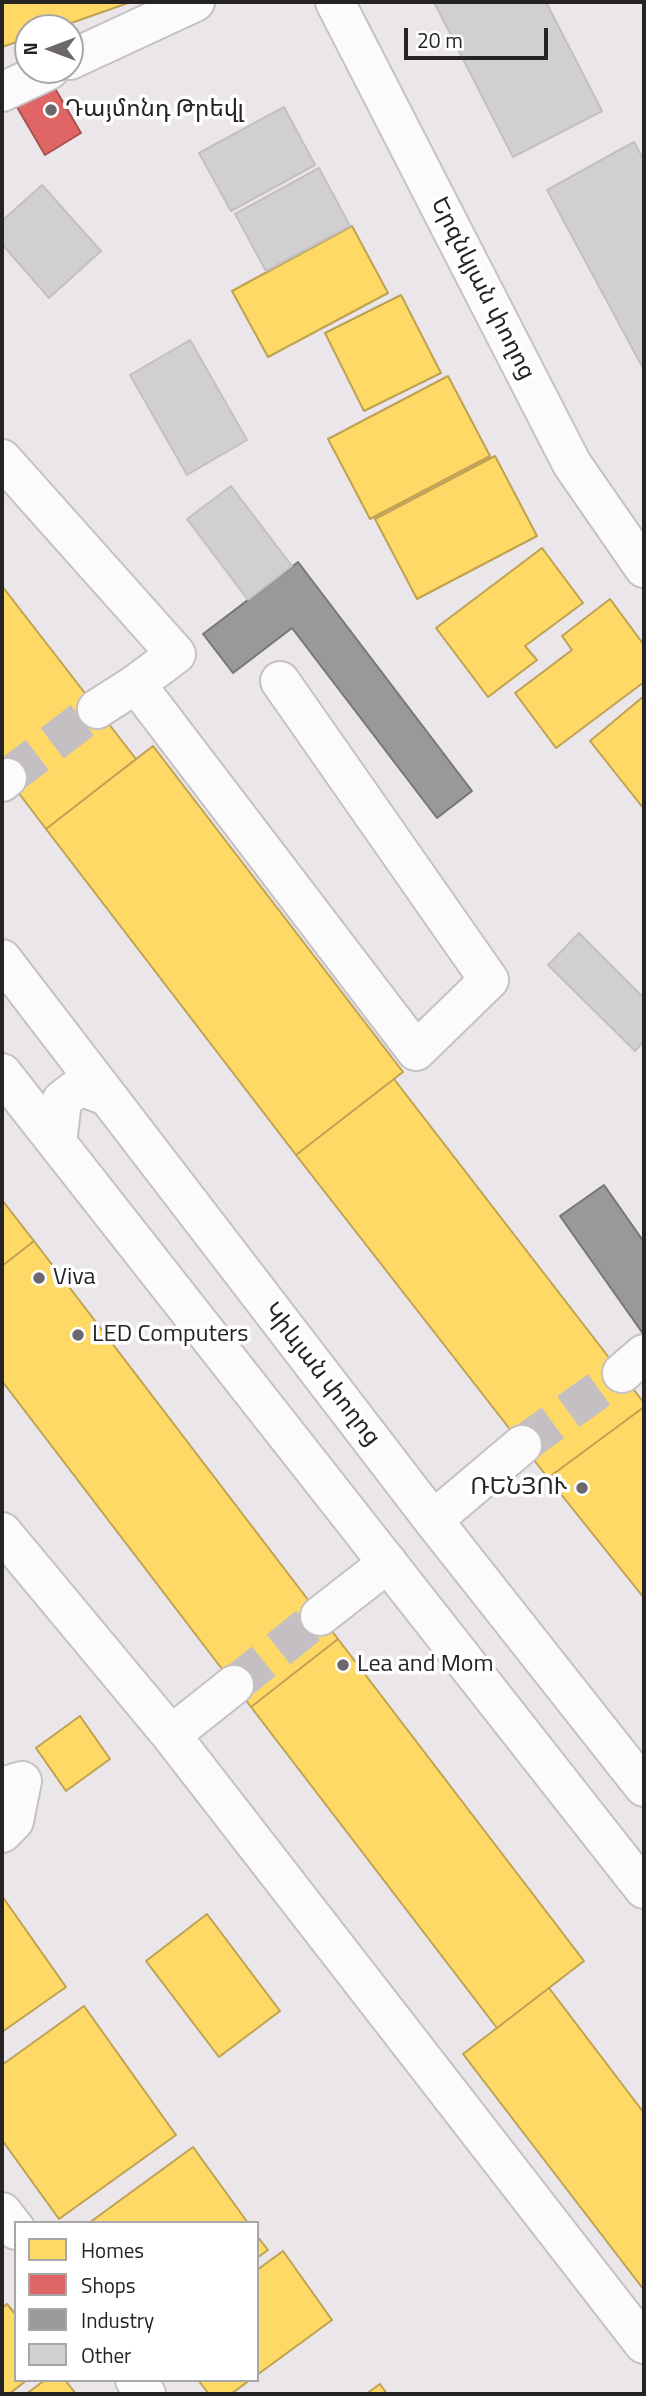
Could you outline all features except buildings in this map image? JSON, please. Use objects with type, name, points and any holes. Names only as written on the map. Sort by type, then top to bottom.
[{"type":"main road","points":[[84,54],[195,2]]},
{"type":"main road","name":"Երզնկյան փողոց","points":[[335,2],[572,464],[644,568]]},
{"type":"main road","points":[[2,92],[19,84]]},
{"type":"main road","points":[[2,459],[176,653],[136,684],[97,709]]},
{"type":"main road","points":[[136,684],[416,1051],[489,980],[279,681]]},
{"type":"main road","name":"Կիևյան փողոց","points":[[2,959],[433,1520],[644,1787]]},
{"type":"main road","points":[[2,1073],[644,1889]]},
{"type":"main road","points":[[57,1143],[62,1100],[80,1086],[104,1095]]},
{"type":"main road","points":[[433,1520],[522,1445]]},
{"type":"main road","points":[[2,1532],[171,1735],[644,2344]]},
{"type":"main road","points":[[320,1616],[388,1563]]},
{"type":"main road","points":[[171,1735],[234,1685]]},
{"type":"main road","points":[[2,1787],[22,1781],[14,1821],[2,1833]]},
{"type":"main road","points":[[2,2212],[14,2227]]},
{"type":"tunnel","points":[[7,778],[97,709]]},
{"type":"tunnel","points":[[522,1445],[622,1373]]},
{"type":"tunnel","points":[[234,1685],[320,1616]]},
{"type":"place","name":"Դայմոնդ Թրեվլ","points":[[51,110]]},
{"type":"place","name":"Viva","points":[[39,1278]]},
{"type":"place","name":"LED Computers","points":[[78,1335]]},
{"type":"place","name":"ՌԵՆՅՈՒ","points":[[582,1488]]},
{"type":"place","name":"Lea and Mom","points":[[343,1665]]}]
